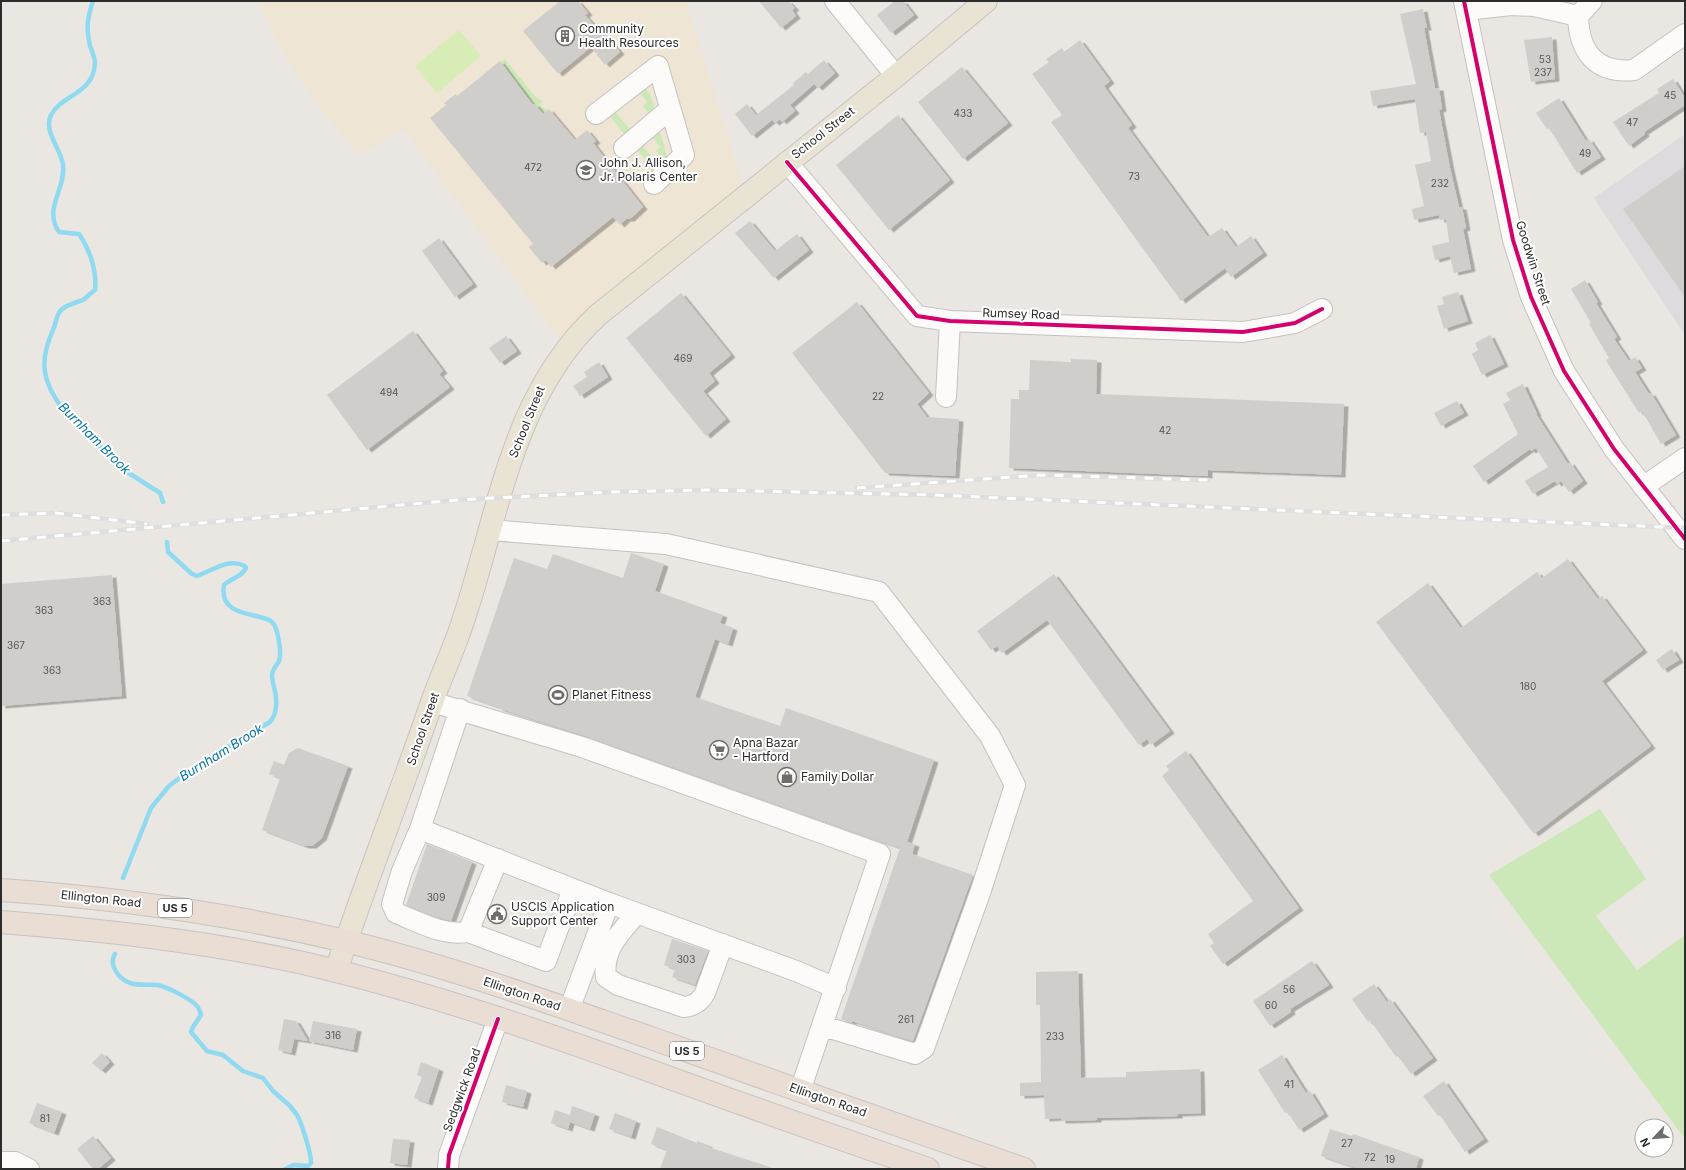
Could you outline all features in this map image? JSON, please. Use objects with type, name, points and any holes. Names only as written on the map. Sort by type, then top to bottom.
[{"type":"highway","name":"Ellington Road","points":[[1,890],[83,896],[172,907],[252,921],[346,942],[465,975],[1019,1168]]},
{"type":"highway","name":"US 5","points":[[1,922],[158,937],[276,957],[336,971],[451,1003],[548,1034],[928,1169]]},
{"type":"highway","points":[[790,1121],[800,1091]]},
{"type":"main road","name":"School Street","points":[[336,971],[432,702],[464,619],[507,473],[532,404],[545,379],[568,347],[598,315],[896,76],[986,1]]},
{"type":"street","points":[[835,1],[896,76]]},
{"type":"street","points":[[1592,1],[1578,16],[1579,33],[1584,47],[1593,60],[1606,68],[1624,71],[1634,70],[1645,64],[1685,34]]},
{"type":"street","points":[[1465,5],[1534,6],[1578,16]]},
{"type":"street","name":"Goodwin Street","points":[[1465,5],[1513,240],[1531,296],[1564,371],[1614,448],[1685,539]]},
{"type":"street","points":[[596,114],[658,66],[684,155],[654,184]]},
{"type":"street","points":[[624,148],[670,109]]},
{"type":"street","name":"Rumsey Road","points":[[787,162],[917,316],[950,321],[1243,332],[1295,323],[1322,309]]},
{"type":"street","points":[[946,397],[950,321]]},
{"type":"street","points":[[1643,487],[1685,458]]},
{"type":"street","points":[[490,530],[666,544],[879,592],[990,736],[1015,785],[980,893],[924,1048],[915,1054],[823,1026]]},
{"type":"street","points":[[432,702],[460,709],[582,747],[880,854],[800,1091]]},
{"type":"street","points":[[460,709],[420,829],[402,871],[392,904],[393,909],[396,913],[436,930],[456,934],[468,932],[546,961],[573,889]]},
{"type":"street","points":[[420,829],[608,903],[796,971],[836,988]]},
{"type":"street","points":[[468,932],[498,859]]},
{"type":"street","points":[[569,1010],[608,903]]},
{"type":"street","points":[[637,913],[618,934],[607,954],[604,966],[606,977],[618,985],[684,1007],[693,1006],[701,1000],[705,993],[723,944]]},
{"type":"street","name":"Sedgwick Road","points":[[448,1169],[449,1155],[498,1019]]},
{"type":"street","points":[[1,1162],[15,1162],[29,1169]]},
{"type":"shaded area","name":"John J. Allison, Jr. Polaris Center","points":[[256,1],[686,1],[742,184],[597,302],[567,329],[559,339],[404,129],[357,155],[301,82]]},
{"type":"shaded area","points":[[1685,134],[1685,335],[1594,198]]},
{"type":"green space","points":[[459,30],[481,56],[437,93],[415,66]]},
{"type":"green space","points":[[505,59],[534,95],[543,102],[539,105],[547,110],[543,114],[517,85],[518,83],[501,62]]},
{"type":"green space","points":[[645,88],[650,94],[655,110],[650,115],[643,106],[647,102],[640,93]]},
{"type":"green space","points":[[615,112],[631,131],[625,135],[610,116]]},
{"type":"green space","points":[[658,132],[661,134],[667,157],[665,160],[656,151],[660,147],[652,137]]},
{"type":"green space","points":[[642,145],[658,164],[655,169],[653,169],[638,151]]},
{"type":"green space","points":[[1600,809],[1646,879],[1596,916],[1637,970],[1685,935],[1685,1139],[1674,1124],[1674,1118],[1669,1118],[1489,875]]},
{"type":"building","name":"Community Health Resources","points":[[560,1],[578,1],[588,13],[585,15],[604,37],[606,35],[620,52],[605,65],[591,47],[558,74],[523,31]]},
{"type":"building","points":[[759,1],[788,1],[795,8],[792,10],[796,16],[781,28]]},
{"type":"building","points":[[895,1],[903,1],[914,15],[891,33],[877,15]]},
{"type":"building","points":[[1423,9],[1427,28],[1424,28],[1435,88],[1439,88],[1442,109],[1439,110],[1459,207],[1462,207],[1466,228],[1463,229],[1471,269],[1454,273],[1450,256],[1435,260],[1432,246],[1449,242],[1446,219],[1440,220],[1439,215],[1414,220],[1412,209],[1424,206],[1415,165],[1431,161],[1426,132],[1420,133],[1415,99],[1373,106],[1370,91],[1416,84],[1400,14]]},
{"type":"building","points":[[1552,37],[1555,79],[1531,82],[1524,40]]},
{"type":"building","points":[[1080,40],[1110,81],[1104,86],[1132,125],[1128,128],[1208,237],[1222,228],[1236,247],[1251,236],[1263,253],[1231,277],[1225,268],[1181,301],[1051,122],[1062,115],[1032,74],[1049,62],[1046,59],[1062,48],[1064,52]]},
{"type":"building","points":[[824,60],[835,73],[818,88],[814,84],[790,105],[795,111],[782,122],[780,119],[775,123],[772,120],[752,136],[735,114],[747,104],[756,115],[794,85],[793,83],[806,72],[808,74]]},
{"type":"building","points":[[500,61],[533,105],[535,104],[543,114],[549,109],[575,140],[587,130],[596,141],[593,143],[643,207],[630,219],[626,219],[620,225],[613,217],[551,267],[546,260],[542,263],[529,247],[533,244],[430,118],[446,105],[444,103],[456,94],[457,96]]},
{"type":"building","points":[[962,67],[1008,123],[963,159],[918,102]]},
{"type":"building","points":[[1673,79],[1685,98],[1685,105],[1644,132],[1645,134],[1629,146],[1613,122],[1659,93],[1657,89]]},
{"type":"building","points":[[1559,98],[1586,141],[1589,139],[1601,157],[1577,173],[1549,128],[1547,129],[1536,113]]},
{"type":"building","points":[[898,115],[950,180],[889,230],[836,165]]},
{"type":"building","points":[[1685,166],[1685,297],[1623,209]]},
{"type":"building","points":[[750,221],[775,251],[797,234],[809,250],[774,278],[735,233]]},
{"type":"building","points":[[439,238],[473,284],[455,297],[422,251]]},
{"type":"building","points":[[1585,280],[1598,302],[1596,303],[1617,337],[1614,339],[1629,361],[1635,357],[1642,368],[1635,372],[1649,394],[1651,393],[1676,435],[1661,444],[1642,411],[1639,413],[1610,367],[1606,360],[1609,358],[1571,289]]},
{"type":"building","points":[[1458,292],[1468,321],[1444,329],[1437,306],[1444,304],[1442,297]]},
{"type":"building","points":[[681,293],[731,355],[709,373],[715,381],[703,391],[726,419],[706,436],[626,338]]},
{"type":"building","points":[[857,302],[929,393],[917,404],[927,417],[959,419],[955,476],[885,473],[792,353]]},
{"type":"building","points":[[413,331],[443,371],[439,374],[450,387],[367,450],[327,395]]},
{"type":"building","points":[[1490,335],[1504,364],[1482,375],[1472,354],[1478,350],[1475,343]]},
{"type":"building","points":[[506,336],[517,351],[500,363],[489,348]]},
{"type":"building","points":[[1071,359],[1097,360],[1096,394],[1344,404],[1341,475],[1208,470],[1208,476],[1009,468],[1011,399],[1019,399],[1019,390],[1029,390],[1030,360],[1071,362]]},
{"type":"building","points":[[599,362],[608,377],[580,396],[573,386],[587,377],[584,372]]},
{"type":"building","points":[[1523,384],[1536,414],[1568,464],[1570,462],[1583,481],[1569,492],[1561,481],[1557,484],[1555,481],[1533,494],[1525,481],[1548,467],[1536,448],[1531,451],[1530,449],[1484,482],[1473,466],[1518,434],[1503,404],[1510,400],[1506,393]]},
{"type":"building","points":[[1457,401],[1464,413],[1441,426],[1434,413]]},
{"type":"building","points":[[631,553],[664,564],[655,591],[723,615],[720,623],[733,628],[728,644],[715,639],[695,697],[780,726],[786,708],[934,760],[907,842],[915,844],[912,854],[973,875],[913,1041],[852,1021],[852,1023],[841,1019],[900,848],[586,736],[498,708],[467,696],[514,558],[547,569],[553,554],[623,578]]},
{"type":"building","points":[[1568,559],[1598,599],[1602,596],[1643,650],[1602,681],[1651,746],[1534,834],[1376,622],[1428,583],[1461,628],[1537,572],[1542,578]]},
{"type":"building","points":[[1054,574],[1170,731],[1151,745],[1147,739],[1139,745],[1047,620],[1002,653],[997,646],[991,650],[977,631]]},
{"type":"building","points":[[112,575],[122,696],[1,706],[1,584]]},
{"type":"building","points":[[1672,649],[1679,660],[1663,670],[1656,660]]},
{"type":"building","points":[[298,748],[348,766],[322,838],[312,846],[305,846],[262,830],[280,778],[269,774],[274,761],[284,765],[289,753]]},
{"type":"building","points":[[1186,751],[1299,908],[1223,964],[1210,946],[1214,943],[1208,934],[1253,901],[1162,776],[1169,770],[1166,766]]},
{"type":"building","points":[[427,844],[472,862],[451,921],[406,905]]},
{"type":"building","points":[[672,939],[708,951],[695,985],[672,977],[675,969],[664,965]]},
{"type":"building","points":[[1312,961],[1329,985],[1290,1009],[1291,1012],[1270,1026],[1253,1001]]},
{"type":"building","points":[[1078,971],[1081,1078],[1126,1077],[1126,1072],[1200,1069],[1201,1113],[1178,1114],[1178,1116],[1097,1118],[1097,1120],[1061,1121],[1061,1118],[1045,1119],[1044,1095],[1020,1096],[1020,1083],[1041,1082],[1040,1005],[1036,1005],[1036,972]]},
{"type":"building","points":[[1374,984],[1387,1002],[1390,999],[1433,1058],[1411,1074],[1398,1056],[1396,1057],[1370,1020],[1368,1022],[1352,999]]},
{"type":"building","points":[[284,1019],[296,1021],[308,1041],[294,1039],[291,1053],[278,1050]]},
{"type":"building","points":[[313,1021],[357,1029],[353,1050],[309,1041]]},
{"type":"building","points":[[102,1053],[110,1062],[101,1071],[92,1063]]},
{"type":"building","points":[[1282,1055],[1306,1093],[1310,1091],[1324,1114],[1299,1130],[1288,1112],[1285,1113],[1258,1070]]},
{"type":"building","points":[[421,1062],[439,1069],[428,1103],[414,1098],[422,1077],[417,1075]]},
{"type":"building","points":[[1444,1081],[1484,1139],[1465,1152],[1440,1115],[1438,1116],[1423,1096]]},
{"type":"building","points":[[506,1085],[527,1091],[523,1107],[502,1102]]},
{"type":"building","points":[[37,1103],[62,1112],[54,1133],[29,1123]]},
{"type":"building","points":[[572,1106],[595,1114],[590,1129],[570,1122],[568,1129],[551,1123],[555,1110],[570,1115]]},
{"type":"building","points":[[615,1113],[636,1121],[631,1137],[609,1129]]},
{"type":"building","points":[[657,1127],[697,1143],[697,1141],[708,1145],[708,1147],[770,1167],[769,1169],[660,1169],[667,1150],[651,1144]]},
{"type":"building","points":[[1330,1129],[1352,1136],[1353,1134],[1419,1157],[1416,1169],[1359,1169],[1321,1156]]},
{"type":"building","points":[[93,1136],[111,1158],[98,1169],[93,1169],[77,1149]]},
{"type":"building","points":[[393,1139],[410,1140],[407,1165],[390,1163]]},
{"type":"waterway","name":"Burnham Brook","points":[[93,1],[88,18],[90,46],[95,61],[93,73],[83,88],[56,108],[51,115],[49,128],[63,165],[63,174],[54,207],[53,215],[55,224],[59,232],[79,234],[83,240],[94,268],[95,290],[83,300],[66,306],[59,312],[46,351],[44,361],[45,370],[50,389],[62,408],[121,468],[160,493],[163,502]]},
{"type":"waterway","name":"Burnham Brook","points":[[123,878],[151,808],[169,786],[194,767],[270,722],[276,710],[276,695],[272,674],[280,658],[279,641],[276,629],[272,622],[267,619],[234,609],[228,604],[224,596],[224,585],[242,573],[246,568],[245,566],[232,563],[226,564],[197,576],[192,574],[168,552],[167,542]]},
{"type":"waterway","name":"Burnham Brook","points":[[115,954],[113,958],[114,967],[119,975],[126,981],[137,984],[162,986],[194,1003],[201,1015],[191,1032],[207,1051],[223,1055],[243,1071],[263,1078],[273,1091],[290,1106],[297,1115],[301,1124],[308,1146],[311,1163],[308,1166],[294,1165],[285,1169]]},
{"type":"railway","points":[[857,488],[1040,475],[1208,480]]},
{"type":"railway","points":[[1,541],[457,500],[612,492],[707,490],[934,495],[1685,528]]},
{"type":"railway","points":[[1,515],[56,513],[147,524]]},
{"type":"cycle path","points":[[1464,1],[1513,240],[1531,297],[1564,371],[1614,449],[1685,539]]},
{"type":"cycle path","points":[[787,162],[917,316],[950,321],[1243,332],[1295,323],[1322,309]]},
{"type":"cycle path","points":[[448,1169],[449,1155],[498,1019]]},
{"type":"place","name":"Community Health Resources","points":[[565,36]]},
{"type":"place","name":"John J. Allison, Jr. Polaris Center","points":[[586,170]]},
{"type":"place","name":"Planet Fitness","points":[[558,695]]},
{"type":"place","name":"Apna Bazar - Hartford","points":[[719,750]]},
{"type":"place","name":"Family Dollar","points":[[787,777]]},
{"type":"place","name":"USCIS Application Support Center","points":[[497,914]]}]
